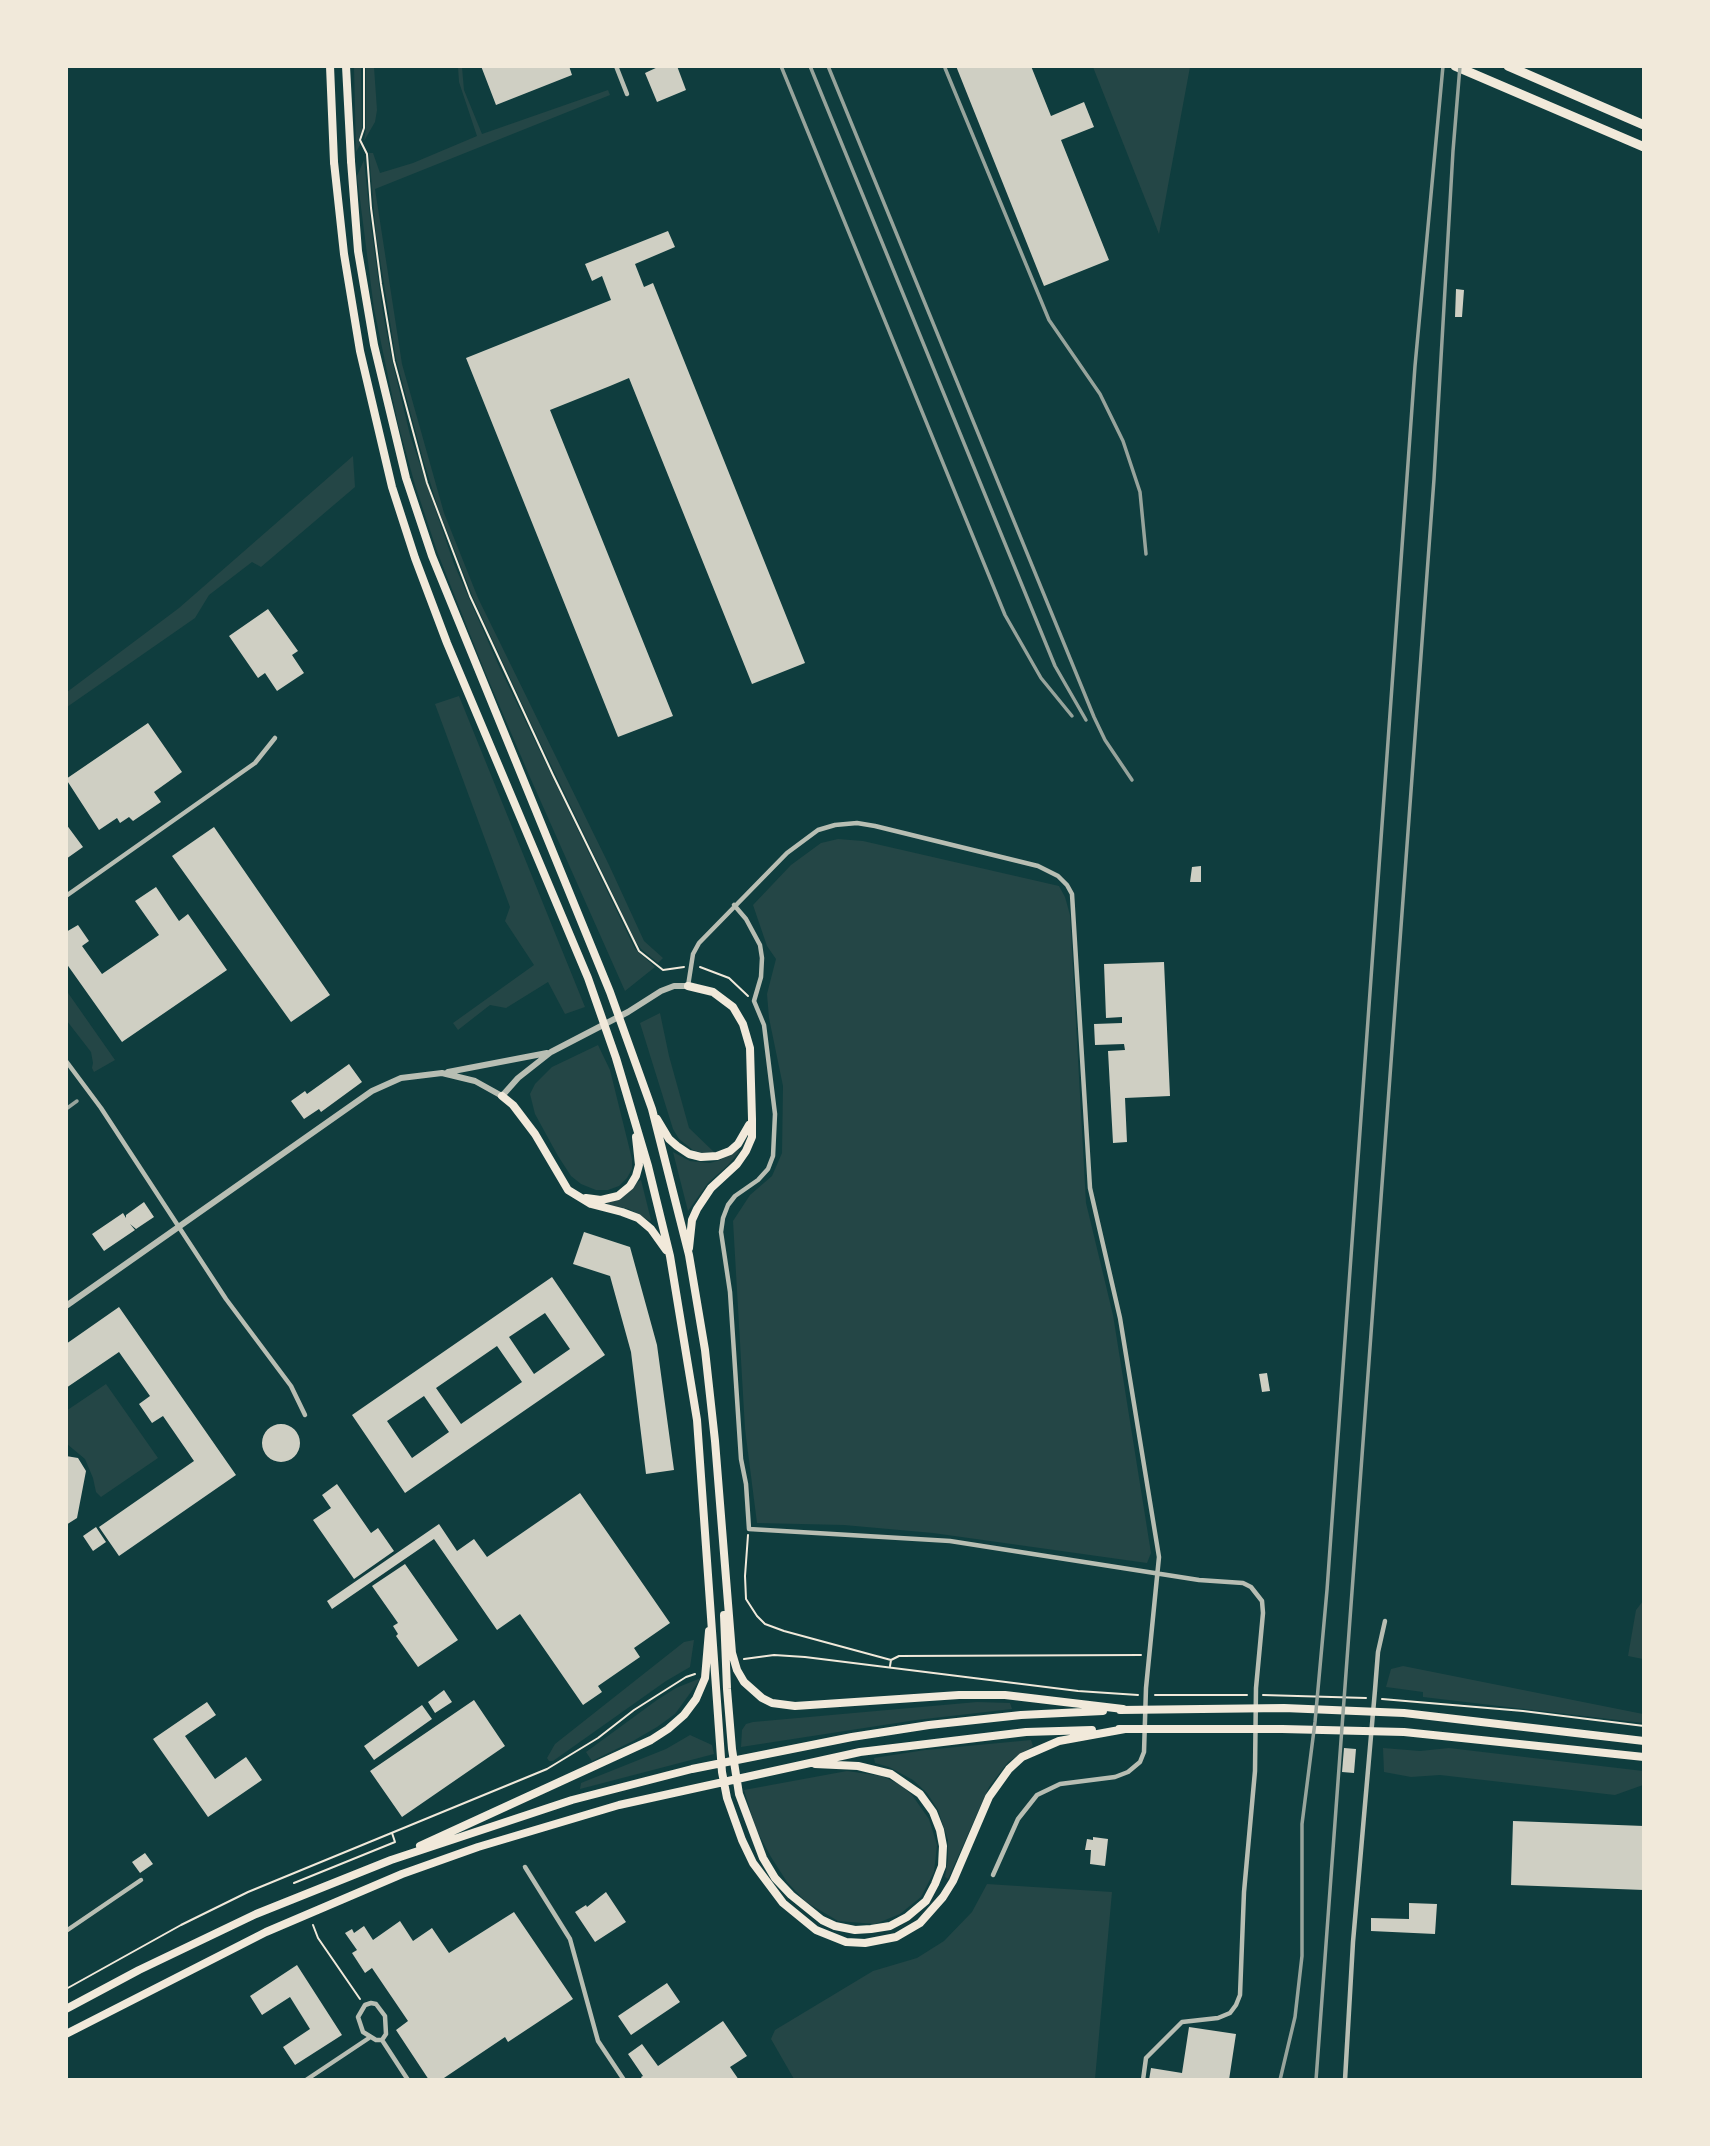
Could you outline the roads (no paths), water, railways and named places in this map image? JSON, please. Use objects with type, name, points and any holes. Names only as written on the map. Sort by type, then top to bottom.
[{"type":"highway","points":[[1455,66],[1643,148]]},
{"type":"highway","points":[[1507,66],[1643,125]]},
{"type":"main road","points":[[330,66],[334,162],[344,254],[360,351],[392,487],[447,643],[596,1001],[633,1114],[670,1256],[698,1420],[722,1772],[727,1798],[753,1863],[783,1903],[816,1930],[846,1942],[865,1943],[897,1937],[932,1912],[953,1881],[989,1797],[1009,1769],[1022,1757],[1059,1741],[1125,1728]]},
{"type":"main road","points":[[346,66],[358,251],[374,345],[406,478],[432,556],[610,992],[652,1109],[689,1255],[705,1350],[732,1653],[737,1670],[754,1692],[772,1703],[795,1706],[959,1695],[1006,1695],[1123,1709]]},
{"type":"main road","points":[[688,986],[713,992],[733,1007],[743,1024],[750,1048],[752,1119],[752,1137],[746,1151],[737,1164],[710,1188],[697,1209],[690,1230],[689,1255]]},
{"type":"main road","points":[[502,1096],[513,1105],[535,1134],[568,1189],[591,1204],[638,1218],[651,1228],[670,1256]]},
{"type":"main road","points":[[652,1109],[664,1131],[677,1146],[689,1154],[702,1157],[717,1156],[730,1151],[745,1134],[752,1119]]},
{"type":"main road","points":[[580,1198],[601,1200],[618,1196],[630,1186],[639,1165],[633,1114]]},
{"type":"main road","points":[[722,1521],[725,1654],[732,1749],[739,1794],[763,1858],[775,1878],[791,1895],[822,1920],[835,1926],[855,1930],[871,1929],[890,1926],[907,1917],[926,1900],[936,1884],[942,1866],[940,1830],[933,1812],[920,1794],[891,1774],[875,1769],[834,1764],[794,1765]]},
{"type":"main road","points":[[66,2009],[139,1970],[256,1914],[391,1860],[651,1740],[684,1715],[696,1699],[705,1678],[711,1604]]},
{"type":"main road","points":[[391,1860],[572,1800],[692,1769],[929,1725],[1021,1715],[1142,1708],[1284,1708],[1405,1713],[1643,1741]]},
{"type":"main road","points":[[66,2034],[266,1932],[402,1874],[478,1847],[619,1805],[860,1752],[1026,1732],[1125,1728],[1282,1729],[1404,1732],[1643,1757]]},
{"type":"street","points":[[616,66],[626,94]]},
{"type":"street","points":[[66,896],[255,763],[275,738]]},
{"type":"street","points":[[442,1073],[475,1081],[502,1096],[518,1078],[551,1052],[628,1012],[661,991],[674,986],[688,986],[699,943],[734,905],[801,841],[818,830],[845,823],[875,826],[1038,866],[1058,876],[1068,885],[1074,902],[1090,1188],[1120,1318],[1159,1557],[1158,1573],[1149,1655],[1144,1752],[1140,1762],[1128,1772],[1115,1777],[1059,1784],[1037,1795],[1018,1819],[993,1875]]},
{"type":"street","points":[[734,905],[746,919],[760,945],[761,977],[754,1001],[764,1025],[775,1114],[773,1156],[768,1169],[727,1205],[721,1232],[730,1292],[741,1459],[746,1483],[749,1529],[950,1541],[1199,1580],[1243,1583],[1251,1587],[1262,1601],[1256,1688],[1255,1771],[1244,1892],[1240,1995],[1230,2013],[1218,2018],[1182,2022],[1146,2059],[1143,2080]]},
{"type":"street","points":[[66,1306],[372,1091],[401,1078],[551,1052]]},
{"type":"street","points":[[66,1061],[101,1108],[226,1299],[292,1386],[306,1415]]},
{"type":"street","points":[[1345,2080],[1353,1942],[1372,1715],[1378,1652],[1385,1621]]},
{"type":"street","points":[[525,1867],[570,1939],[598,2041],[624,2080]]},
{"type":"street","points":[[66,1931],[141,1880]]},
{"type":"street","points":[[382,2040],[386,2034],[385,2016],[376,2004],[365,2006],[358,2017],[363,2032],[369,2038],[382,2040],[408,2080]]},
{"type":"street","points":[[306,2080],[369,2038]]},
{"type":"railway","points":[[781,66],[1005,615],[1041,678],[1072,716]]},
{"type":"railway","points":[[810,66],[1055,666],[1086,720]]},
{"type":"railway","points":[[828,66],[1094,717],[1105,740],[1132,780]]},
{"type":"railway","points":[[1280,2080],[1295,2017],[1302,1956],[1302,1824],[1327,1590],[1415,366],[1443,66]]},
{"type":"railway","points":[[1316,2080],[1434,479],[1460,66]]},
{"type":"railway","points":[[945,68],[1049,320],[1100,394],[1123,441],[1140,492],[1146,554]]},
{"type":"railway","points":[[66,1109],[77,1101]]}]
